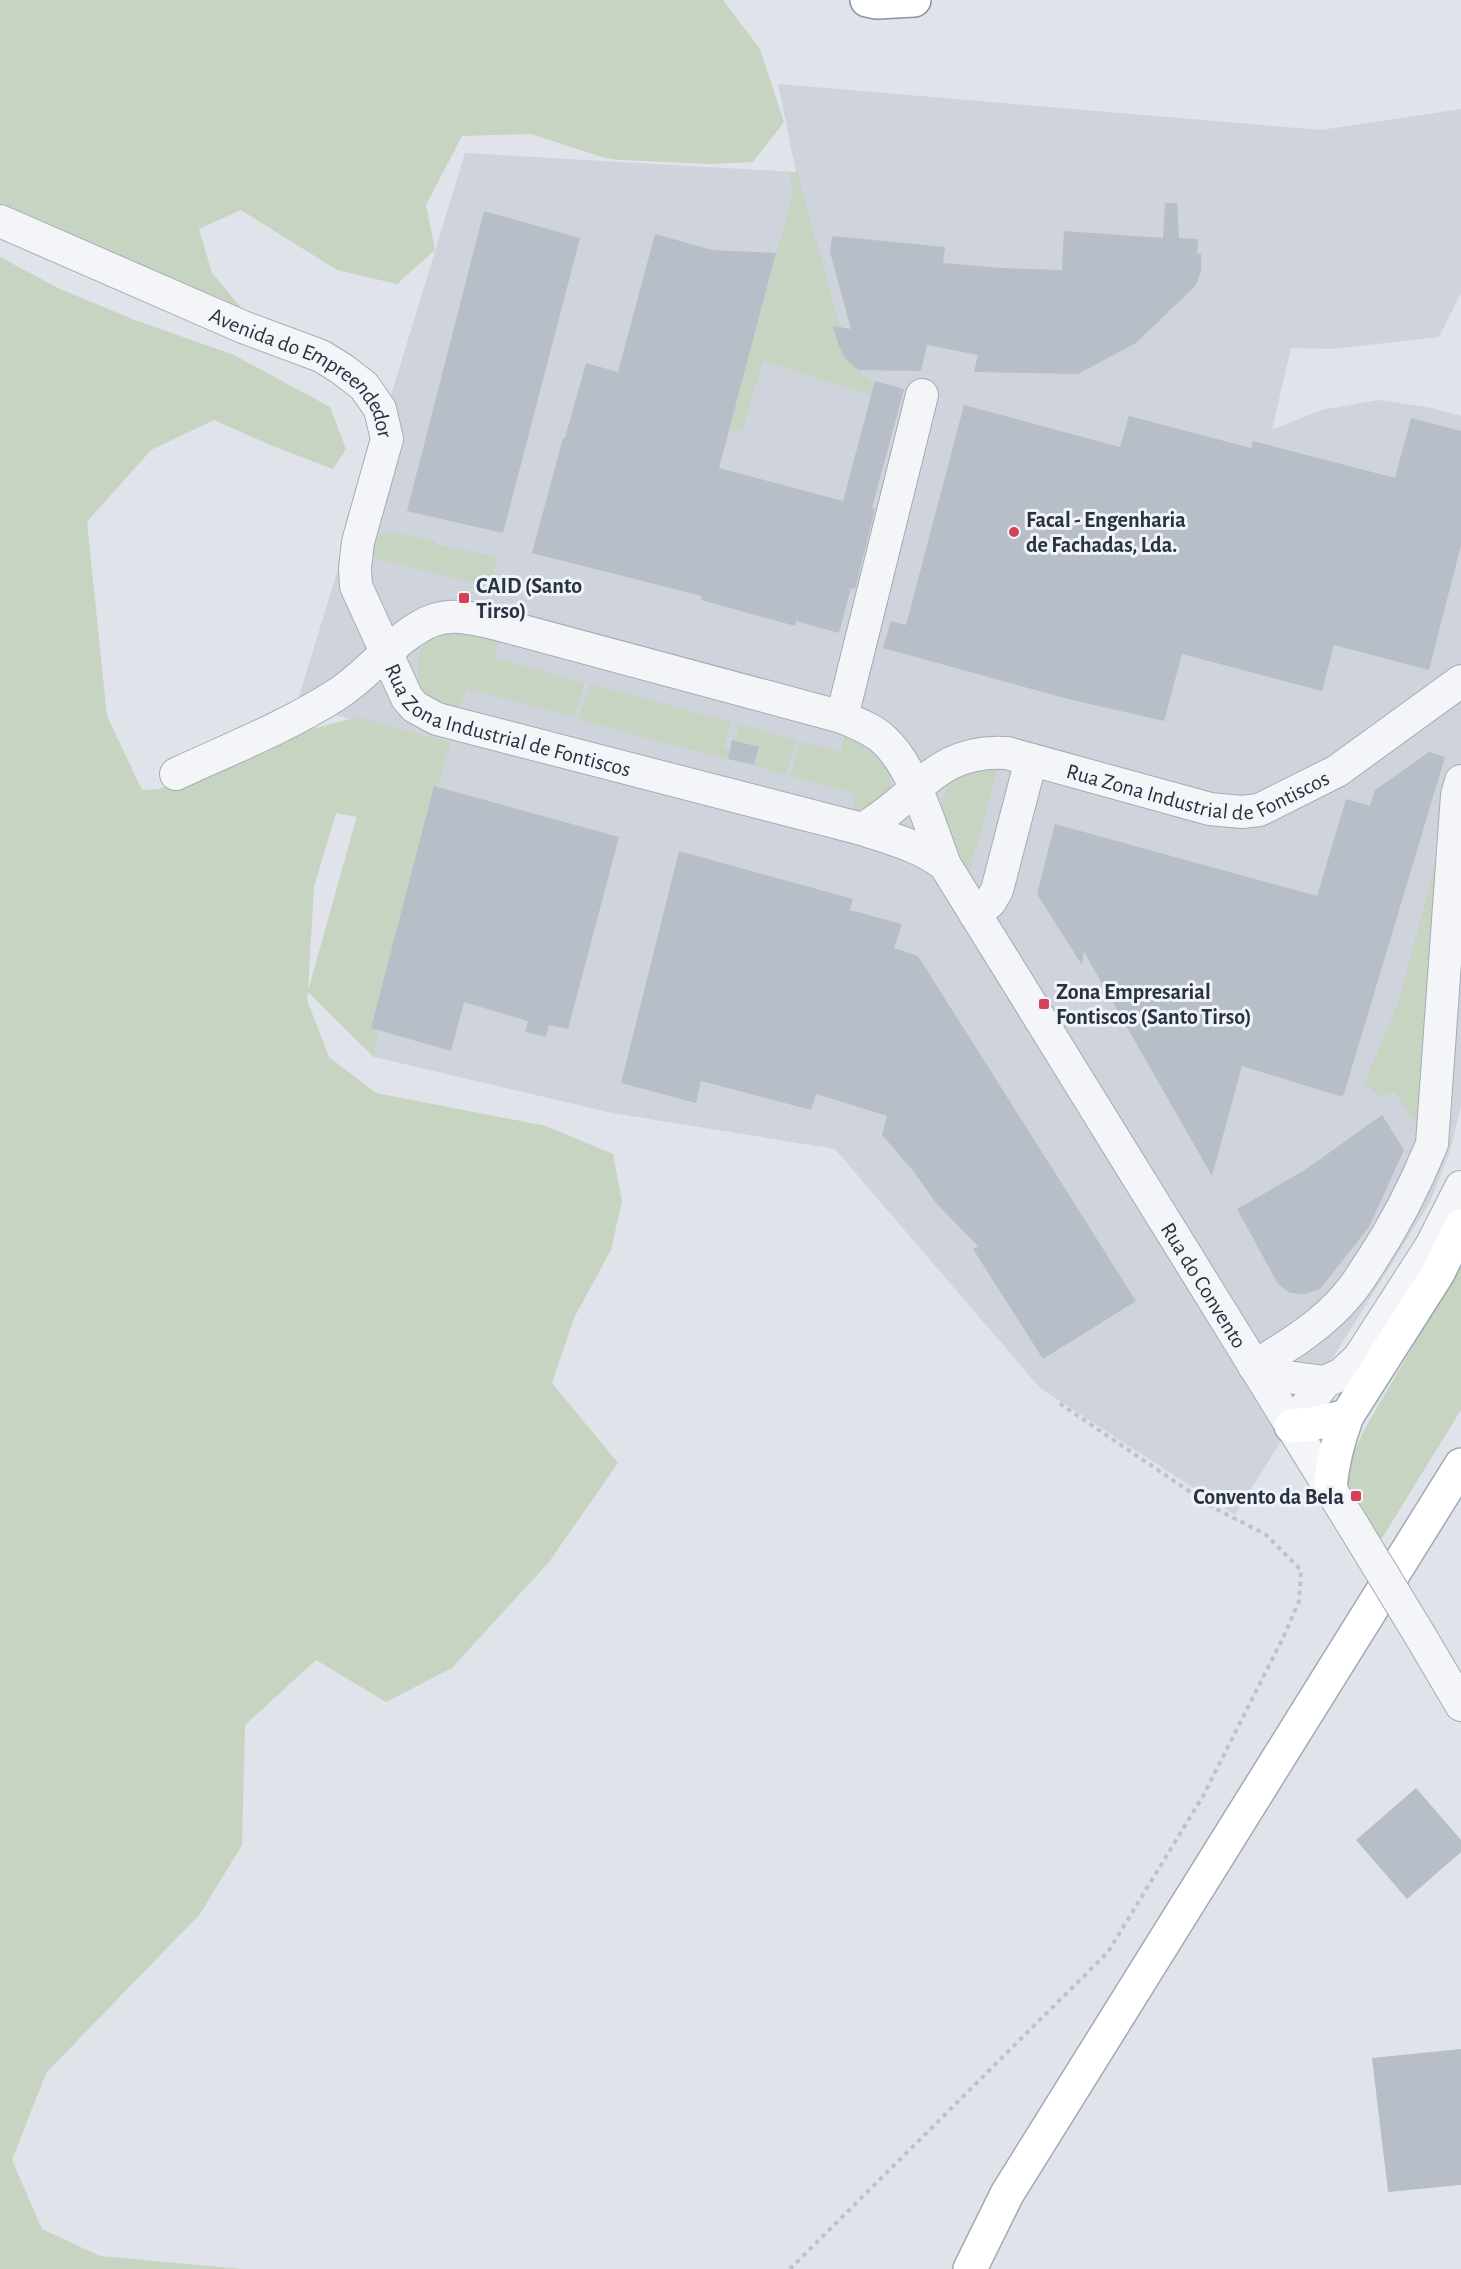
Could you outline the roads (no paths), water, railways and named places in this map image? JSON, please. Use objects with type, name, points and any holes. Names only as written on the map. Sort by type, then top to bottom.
[{"type":"main road","points":[[867,0],[877,2],[914,0]]},
{"type":"main road","points":[[1330,1489],[1335,1456],[1347,1416],[1438,1273],[1461,1226]]},
{"type":"main road","points":[[1291,1426],[1347,1416]]},
{"type":"main road","points":[[970,2269],[1007,2194],[1461,1465]]},
{"type":"street","name":"Avenida do Empreendedor","points":[[0,221],[243,327],[321,356],[364,386],[380,409],[387,439],[358,542],[355,568],[356,586],[386,655]]},
{"type":"street","points":[[842,717],[922,395]]},
{"type":"street","name":"Rua Zona Industrial de Fontiscos","points":[[448,616],[464,617],[507,626],[842,717],[866,727],[894,750],[915,788],[945,865],[931,854],[914,846],[862,829],[437,719],[415,707],[407,698],[386,655],[412,632],[432,620],[448,616]]},
{"type":"street","points":[[176,774],[277,727],[337,695],[386,655]]},
{"type":"street","name":"Rua Zona Industrial de Fontiscos","points":[[862,829],[891,812],[915,788],[937,771],[962,758],[986,752],[1007,753],[1210,808],[1242,812],[1259,810],[1337,771],[1461,681]]},
{"type":"street","points":[[975,914],[990,902],[997,890],[1031,760]]},
{"type":"street","points":[[1254,1366],[1277,1353],[1316,1325],[1349,1294],[1394,1227],[1416,1184],[1432,1144],[1457,795],[1461,782]]},
{"type":"street","name":"Rua do Convento","points":[[945,865],[1461,1703]]},
{"type":"street","points":[[1291,1426],[1325,1382],[1342,1374],[1359,1358],[1431,1246],[1461,1187]]},
{"type":"street","points":[[1254,1366],[1279,1376],[1325,1382]]},
{"type":"place","name":"Facal - Engenharia de Fachadas, Lda.","points":[[1014,532]]},
{"type":"place","name":"CAID (Santo Tirso)","points":[[464,598]]},
{"type":"place","name":"Zona Empresarial Fontiscos (Santo Tirso)","points":[[1044,1004]]},
{"type":"place","name":"Convento da Bela","points":[[1356,1496]]}]
